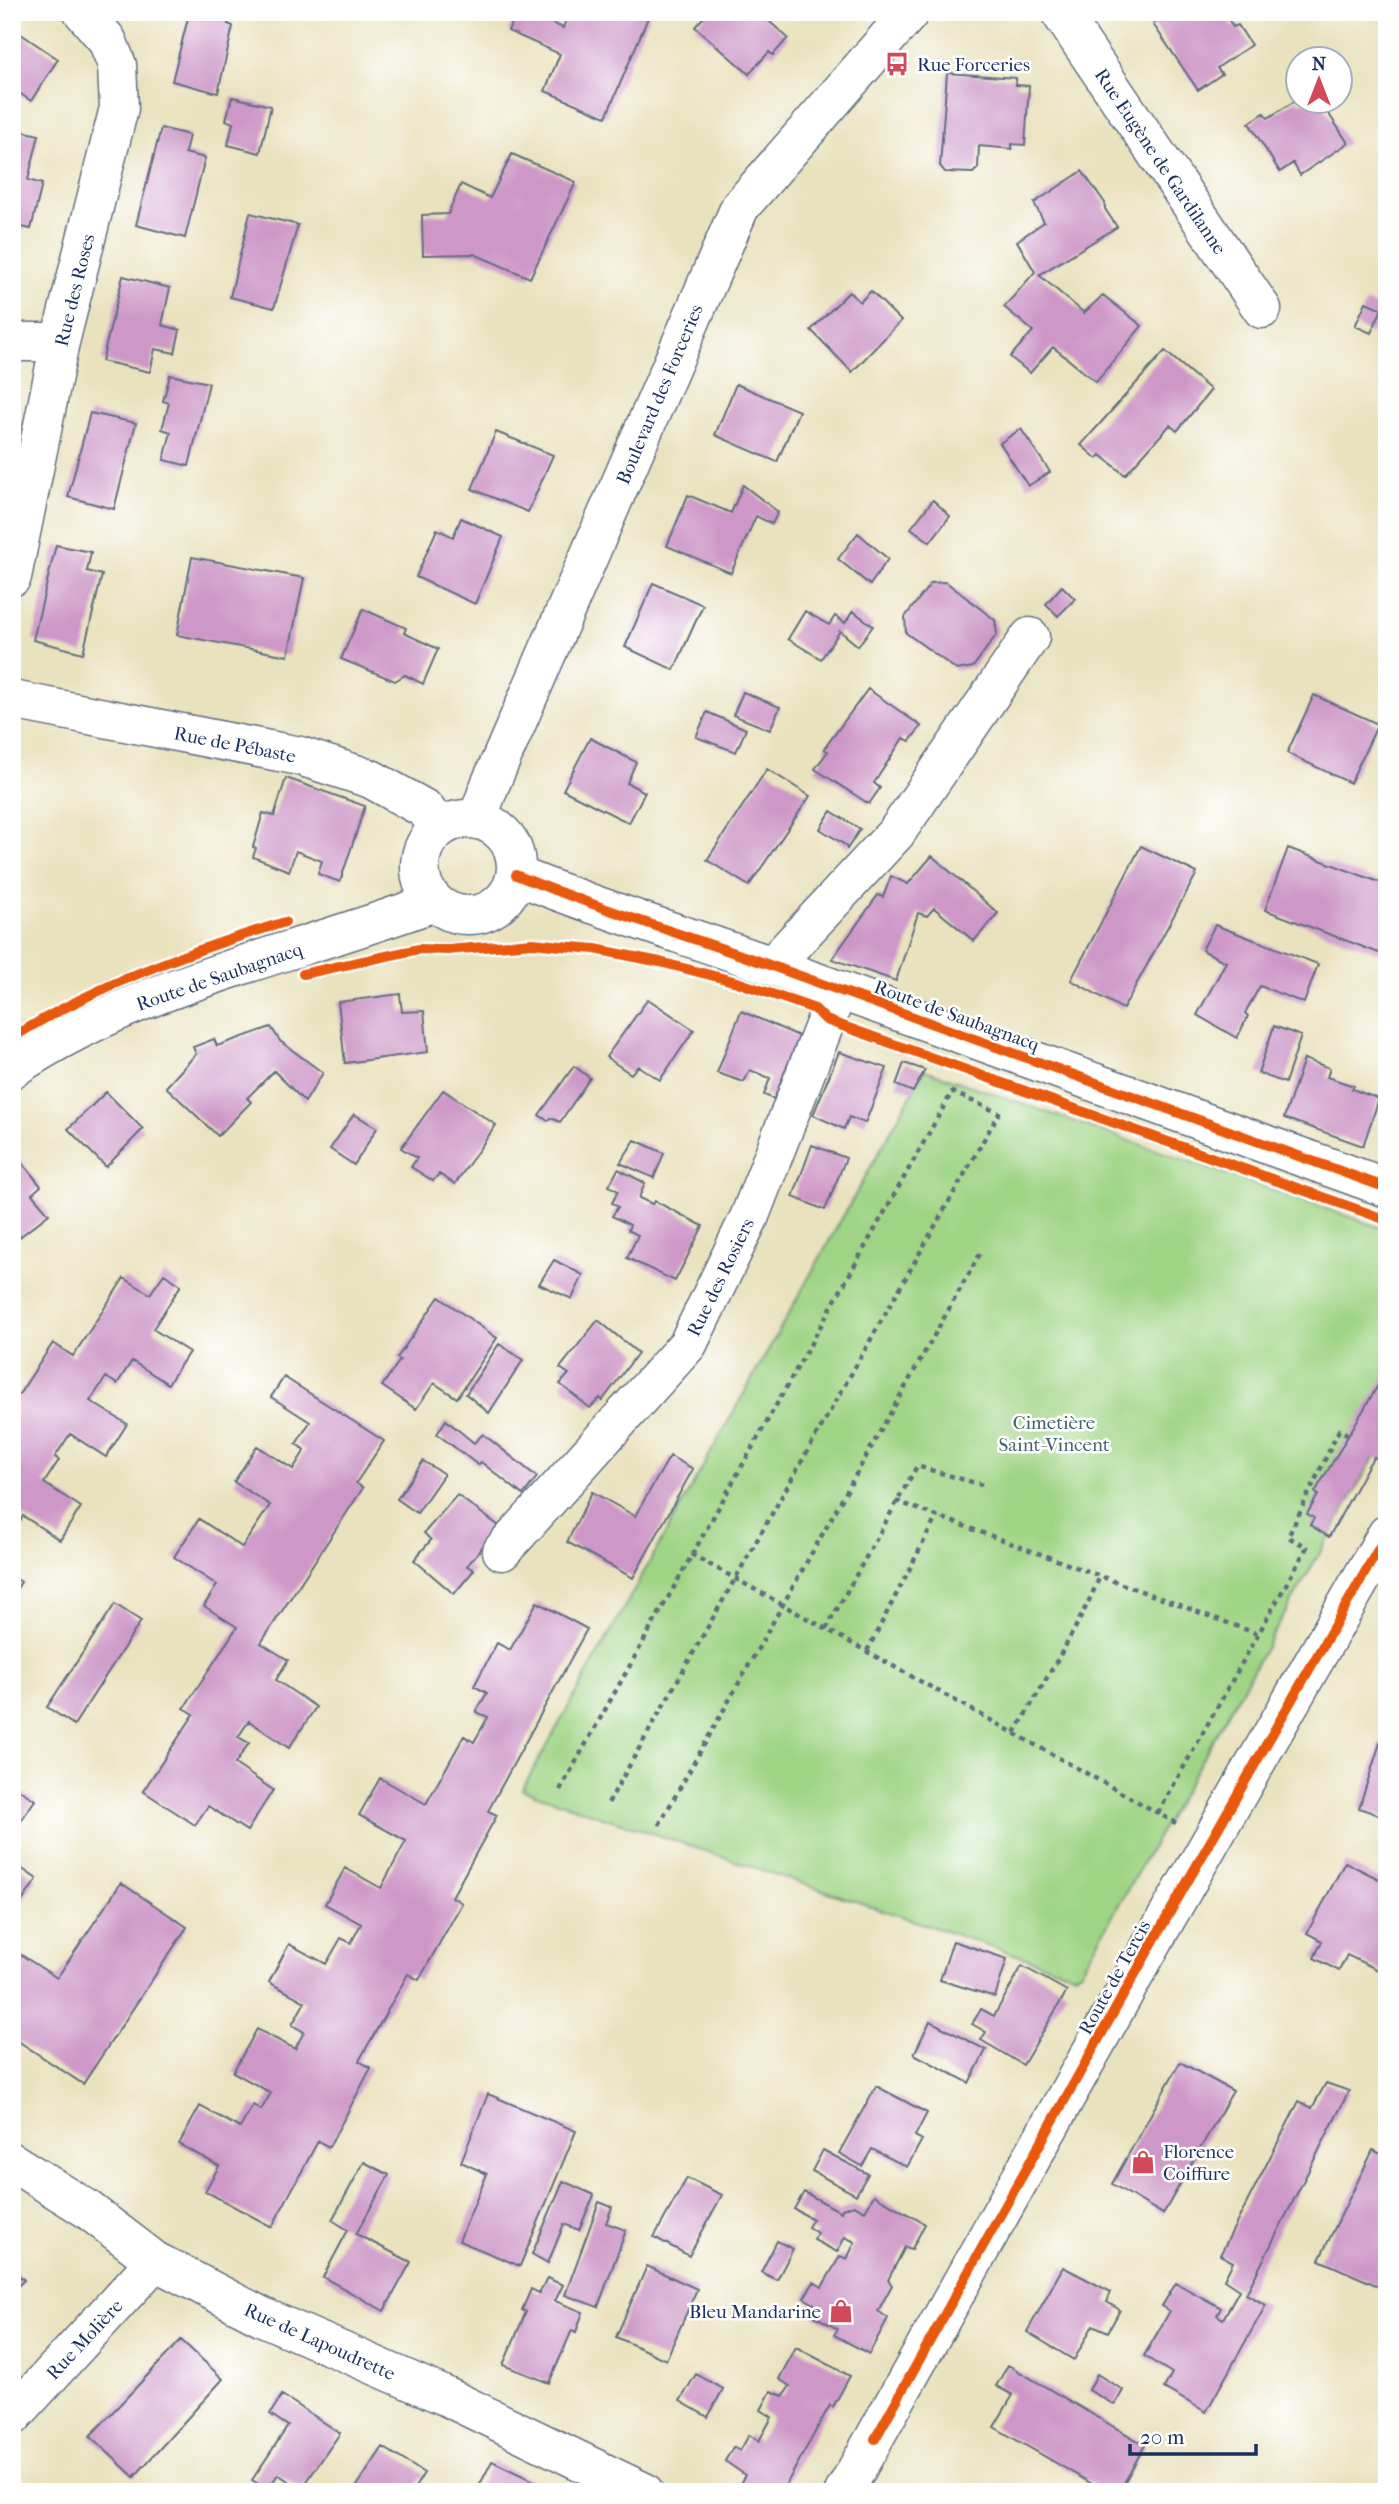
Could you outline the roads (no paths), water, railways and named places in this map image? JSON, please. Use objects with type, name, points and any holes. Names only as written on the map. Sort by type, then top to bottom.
[{"type":"street","name":"Rue des Roses","points":[[12,577],[60,342],[119,108],[117,65],[107,40],[83,12]]},
{"type":"street","name":"Boulevard des Forceries","points":[[477,819],[740,207],[910,12]]},
{"type":"street","name":"Rue Eugène de Gardilanne","points":[[1060,12],[1262,309]]},
{"type":"street","points":[[12,342],[60,342]]},
{"type":"street","points":[[772,966],[896,833],[1030,636]]},
{"type":"street","name":"Rue de Pébaste","points":[[12,699],[300,756],[371,779],[425,809],[440,828]]},
{"type":"street","points":[[465,818],[477,819],[498,828],[509,842],[516,858],[516,875],[511,890],[501,903],[487,912],[471,916],[455,914],[441,908],[428,895],[420,880],[419,862],[424,846],[434,832],[448,822],[465,818]]},
{"type":"street","name":"Route de Saubagnacq","points":[[516,875],[567,896],[772,966],[1387,1188]]},
{"type":"street","name":"Route de Saubagnacq","points":[[12,1069],[89,1025],[162,993],[434,902]]},
{"type":"street","name":"Rue des Rosiers","points":[[502,1552],[688,1344],[749,1218],[838,990]]},
{"type":"street","name":"Route de Tercis","points":[[844,2492],[1387,1534]]},
{"type":"street","name":"Rue de Lapoudrette","points":[[12,2162],[87,2209],[155,2261],[263,2317],[443,2395],[644,2492]]},
{"type":"street","name":"Rue Molière","points":[[12,2417],[155,2261]]},
{"type":"place","name":"Rue Forceries","points":[[897,64]]},
{"type":"place","name":"Florence Coiffure","points":[[1143,2162]]},
{"type":"place","name":"Bleu Mandarine","points":[[841,2311]]},
{"type":"park label","name":"Cimetière Saint-Vincent","points":[[1054,1433]]}]
